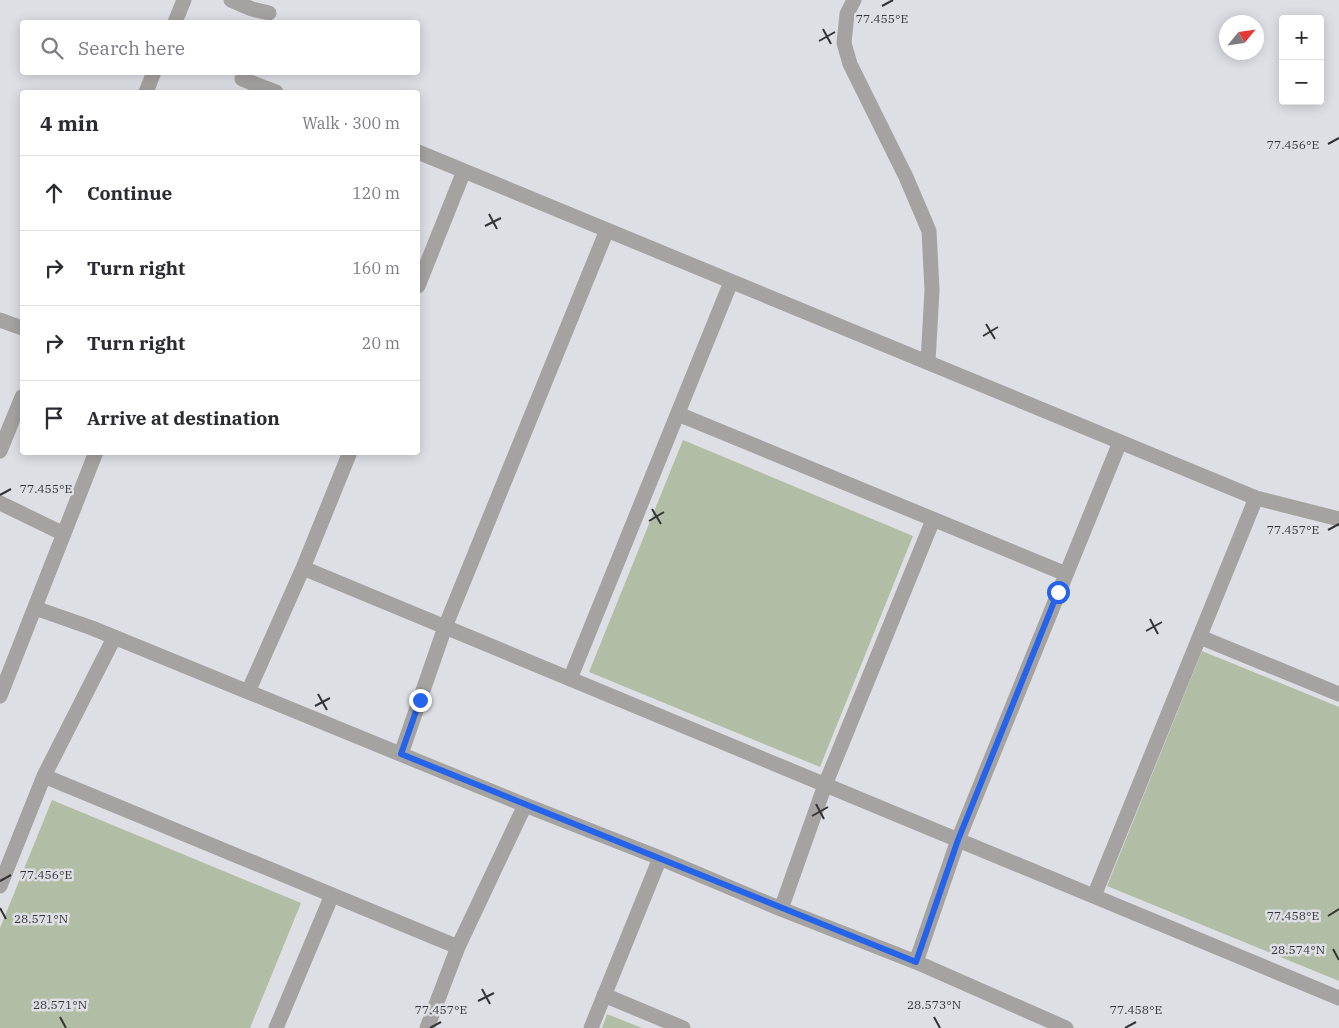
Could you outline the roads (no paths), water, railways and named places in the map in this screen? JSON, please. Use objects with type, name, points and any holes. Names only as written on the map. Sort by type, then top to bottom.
[{"type":"street","points":[[175,20],[184,0]]},
{"type":"street","points":[[232,0],[252,9],[269,12]]},
{"type":"street","points":[[854,0],[847,14],[844,43],[850,64],[906,177],[929,231],[932,290],[928,362]]},
{"type":"street","points":[[147,90],[153,75]]},
{"type":"street","points":[[241,82],[269,90]]},
{"type":"street","points":[[420,153],[1256,498],[1339,519]]},
{"type":"street","points":[[420,281],[464,171]]},
{"type":"street","points":[[401,754],[445,627],[607,230]]},
{"type":"street","points":[[570,679],[732,282]]},
{"type":"street","points":[[0,320],[20,327]]},
{"type":"street","points":[[0,451],[20,402]]},
{"type":"street","points":[[678,414],[1066,574]]},
{"type":"street","points":[[916,962],[958,840],[1120,442]]},
{"type":"street","points":[[0,696],[95,455]]},
{"type":"street","points":[[248,692],[349,455]]},
{"type":"street","points":[[1094,896],[1256,498]]},
{"type":"street","points":[[0,503],[64,534]]},
{"type":"street","points":[[781,909],[825,785],[933,520]]},
{"type":"street","points":[[302,568],[1339,998]]},
{"type":"street","points":[[35,608],[92,628],[525,805],[660,858],[781,909],[916,962],[1041,1023],[1066,1028]]},
{"type":"street","points":[[1200,636],[1339,694]]},
{"type":"street","points":[[0,886],[44,776],[114,638]]},
{"type":"street","points":[[44,776],[458,947]]},
{"type":"street","points":[[427,1028],[458,947],[525,805]]},
{"type":"street","points":[[591,1028],[660,858]]},
{"type":"street","points":[[276,1028],[332,895]]},
{"type":"street","points":[[604,995],[683,1028]]}]
